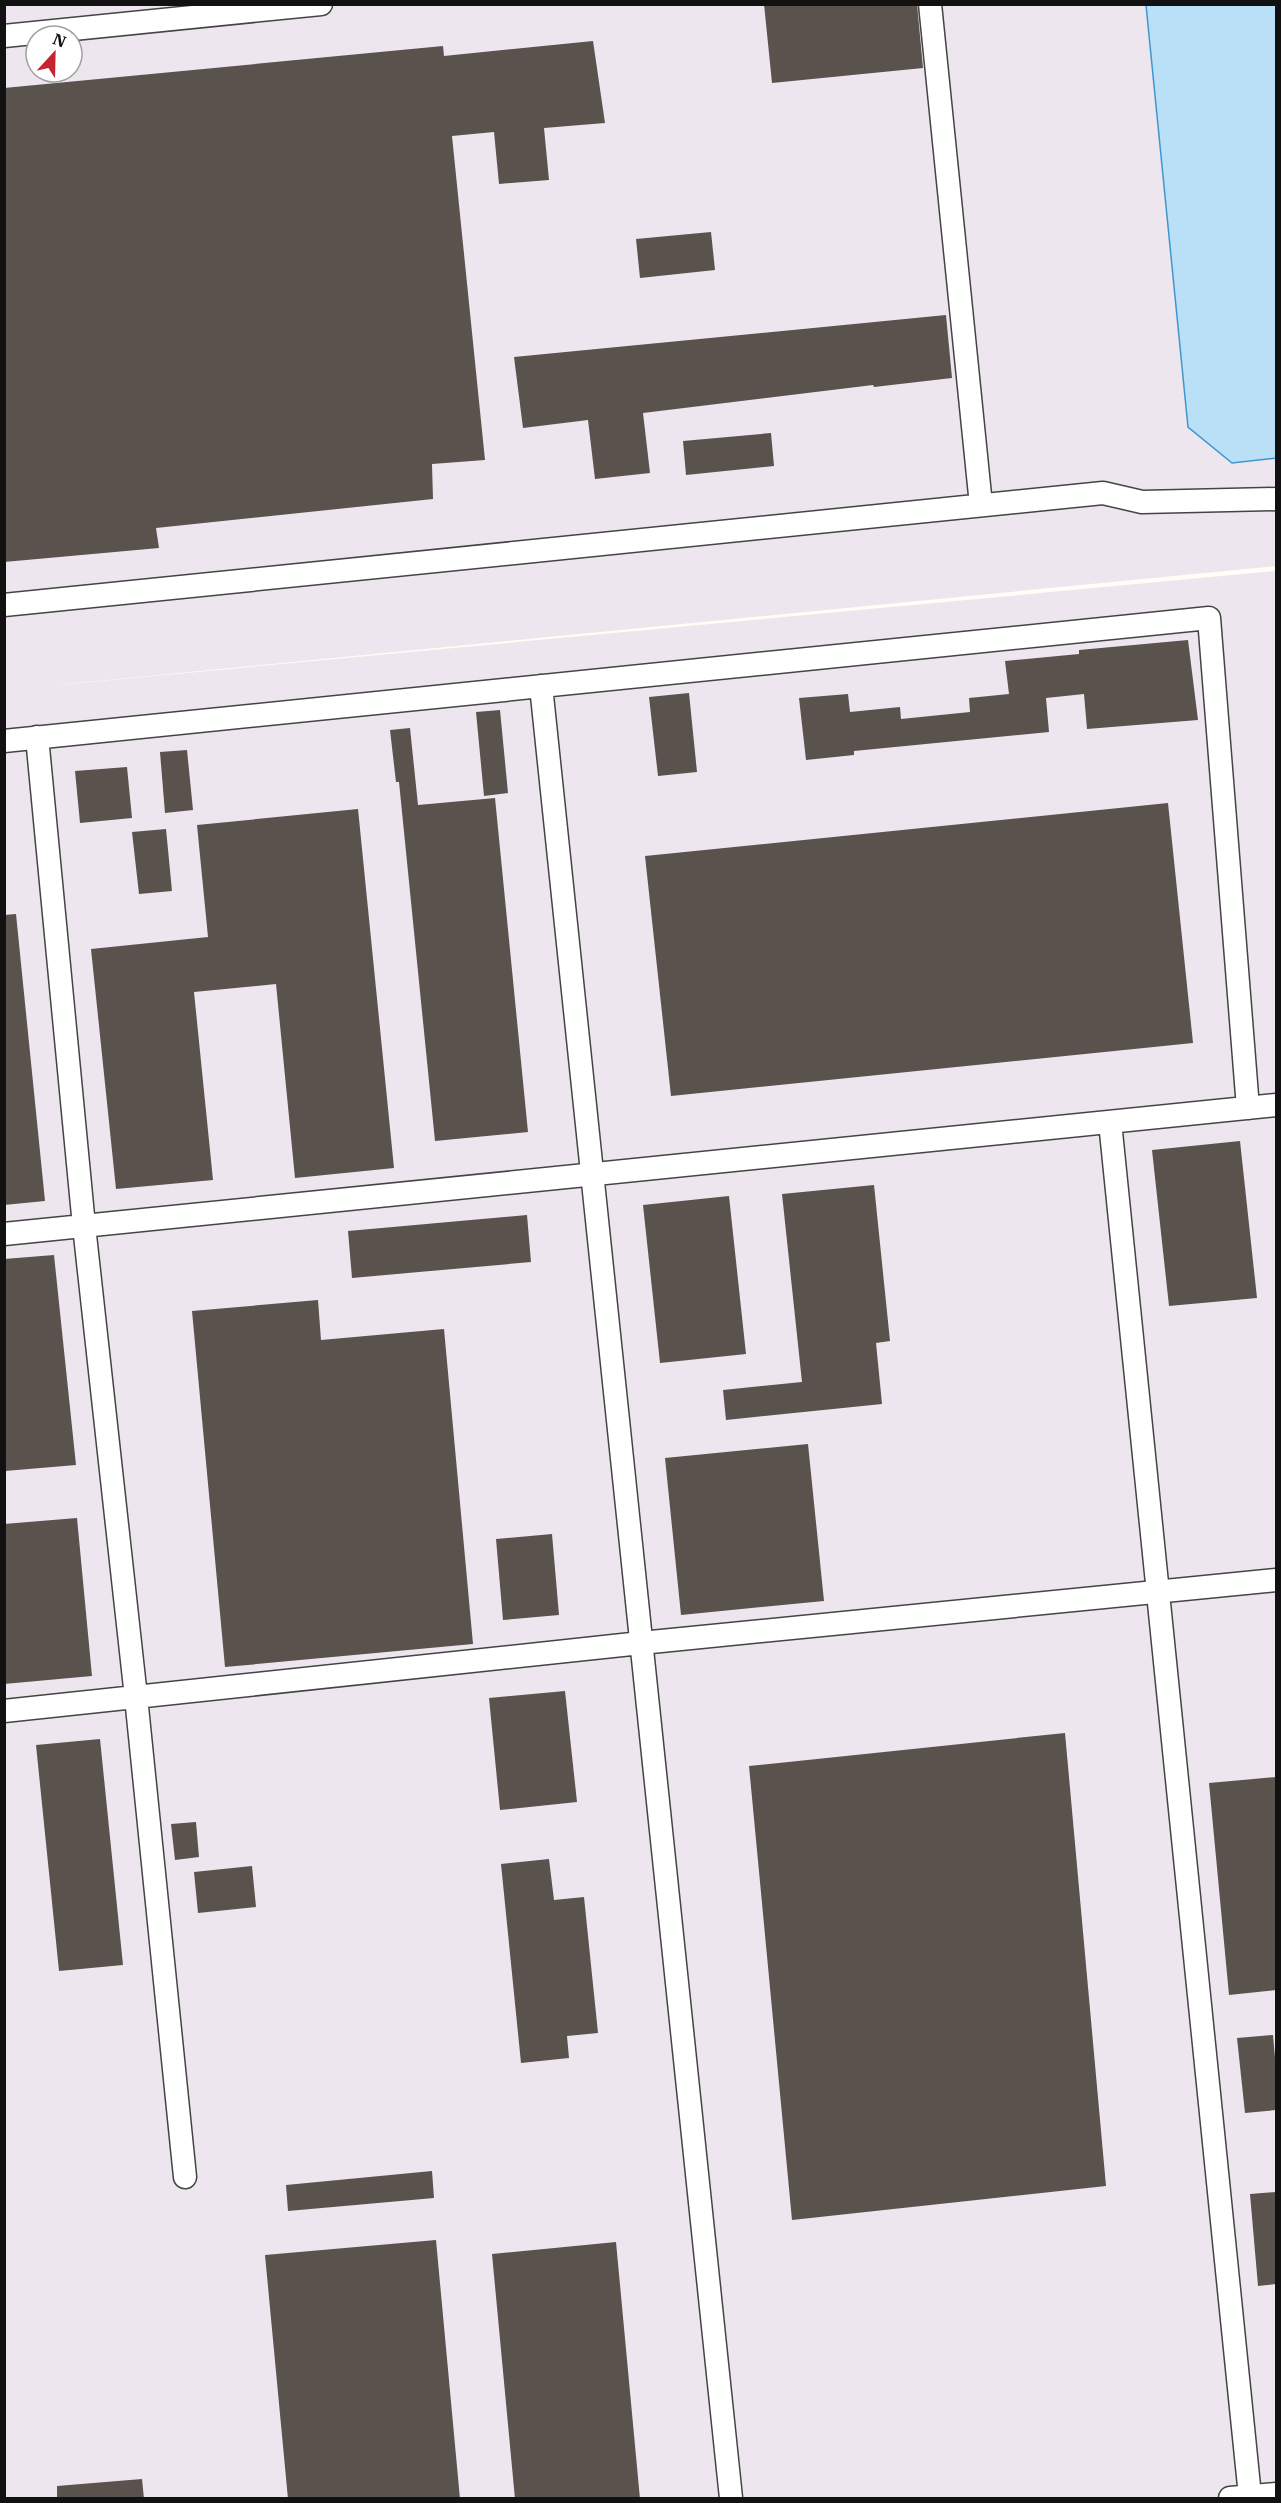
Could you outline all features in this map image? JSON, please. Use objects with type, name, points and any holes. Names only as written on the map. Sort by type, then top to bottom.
[{"type":"lane","points":[[4,36],[321,4]]},
{"type":"lane","points":[[930,4],[981,505]]},
{"type":"lane","points":[[4,605],[1103,493],[1143,502],[1276,499]]},
{"type":"lane","points":[[4,741],[1209,618],[1248,1107]]},
{"type":"lane","points":[[542,686],[731,2499]]},
{"type":"lane","points":[[37,737],[84,1226],[136,1697],[185,2177]]},
{"type":"lane","points":[[4,1234],[1276,1105]]},
{"type":"lane","points":[[1110,1122],[1157,1592],[1240,2498],[1276,2494]]},
{"type":"lane","points":[[4,1711],[641,1643],[1276,1580]]},
{"type":"shaded area","points":[[5,5],[1146,5],[1188,427],[1232,463],[1276,458],[1276,566],[36,687],[1276,571],[1276,2498],[5,2498]]},
{"type":"water","points":[[1146,5],[1276,5],[1276,458],[1232,463],[1188,427]]},
{"type":"building","points":[[764,4],[917,4],[923,68],[772,83]]},
{"type":"building","points":[[593,41],[605,123],[544,128],[549,180],[499,184],[494,132],[452,136],[485,460],[432,464],[433,499],[156,528],[159,548],[4,562],[4,88],[46,84],[84,84],[84,80],[443,46],[444,56]]},
{"type":"building","points":[[711,232],[715,270],[640,278],[636,239]]},
{"type":"building","points":[[946,315],[952,378],[874,387],[873,385],[643,413],[650,473],[595,479],[588,420],[523,428],[514,357]]},
{"type":"building","points":[[771,433],[774,466],[686,475],[683,441]]},
{"type":"building","points":[[1188,640],[1198,720],[1087,729],[1084,694],[1046,698],[1049,732],[854,751],[854,755],[806,760],[799,698],[848,694],[850,712],[900,707],[901,719],[970,712],[969,698],[1009,694],[1005,661],[1079,654],[1079,650]]},
{"type":"building","points":[[689,693],[697,772],[658,776],[649,697]]},
{"type":"building","points":[[500,710],[508,793],[484,796],[476,712]]},
{"type":"building","points":[[410,728],[418,805],[495,798],[528,1132],[435,1141],[399,782],[396,782],[390,730]]},
{"type":"building","points":[[187,750],[193,810],[165,813],[160,752]]},
{"type":"building","points":[[127,767],[132,818],[80,823],[75,771]]},
{"type":"building","points":[[1168,803],[1193,1043],[671,1096],[645,856]]},
{"type":"building","points":[[358,809],[394,1168],[295,1178],[276,984],[194,992],[213,1180],[116,1189],[91,949],[208,937],[197,825]]},
{"type":"building","points":[[166,829],[172,891],[139,894],[132,832]]},
{"type":"building","points":[[16,914],[45,1201],[4,1205],[4,915]]},
{"type":"building","points":[[1240,1141],[1257,1298],[1169,1306],[1152,1150]]},
{"type":"building","points":[[874,1185],[890,1341],[876,1343],[882,1404],[726,1420],[723,1390],[802,1382],[782,1194]]},
{"type":"building","points":[[729,1196],[746,1354],[660,1363],[643,1205]]},
{"type":"building","points":[[527,1215],[531,1262],[352,1278],[348,1231]]},
{"type":"building","points":[[54,1255],[76,1465],[5,1471],[4,1259]]},
{"type":"building","points":[[318,1300],[321,1340],[444,1329],[473,1644],[225,1667],[192,1311]]},
{"type":"building","points":[[808,1444],[824,1601],[681,1615],[665,1458]]},
{"type":"building","points":[[77,1518],[92,1676],[4,1684],[4,1524]]},
{"type":"building","points":[[552,1534],[559,1615],[503,1620],[496,1539]]},
{"type":"building","points":[[565,1691],[577,1802],[500,1810],[489,1698]]},
{"type":"building","points":[[1065,1733],[1106,2186],[792,2220],[749,1766]]},
{"type":"building","points":[[100,1739],[123,1965],[59,1971],[36,1745]]},
{"type":"building","points":[[1276,1777],[1276,1990],[1229,1995],[1209,1783]]},
{"type":"building","points":[[196,1822],[199,1857],[175,1860],[171,1824]]},
{"type":"building","points":[[549,1859],[554,1900],[584,1897],[598,2033],[567,2036],[569,2058],[521,2063],[501,1864]]},
{"type":"building","points":[[252,1866],[256,1907],[198,1913],[194,1872]]},
{"type":"building","points":[[1273,2035],[1276,2110],[1245,2113],[1237,2038]]},
{"type":"building","points":[[432,2171],[434,2198],[288,2211],[286,2185]]},
{"type":"building","points":[[1276,2192],[1276,2284],[1258,2286],[1250,2194]]},
{"type":"building","points":[[436,2240],[460,2499],[288,2499],[265,2255]]},
{"type":"building","points":[[616,2242],[640,2499],[515,2499],[492,2254]]},
{"type":"building","points":[[142,2479],[144,2499],[57,2499],[57,2486]]}]
